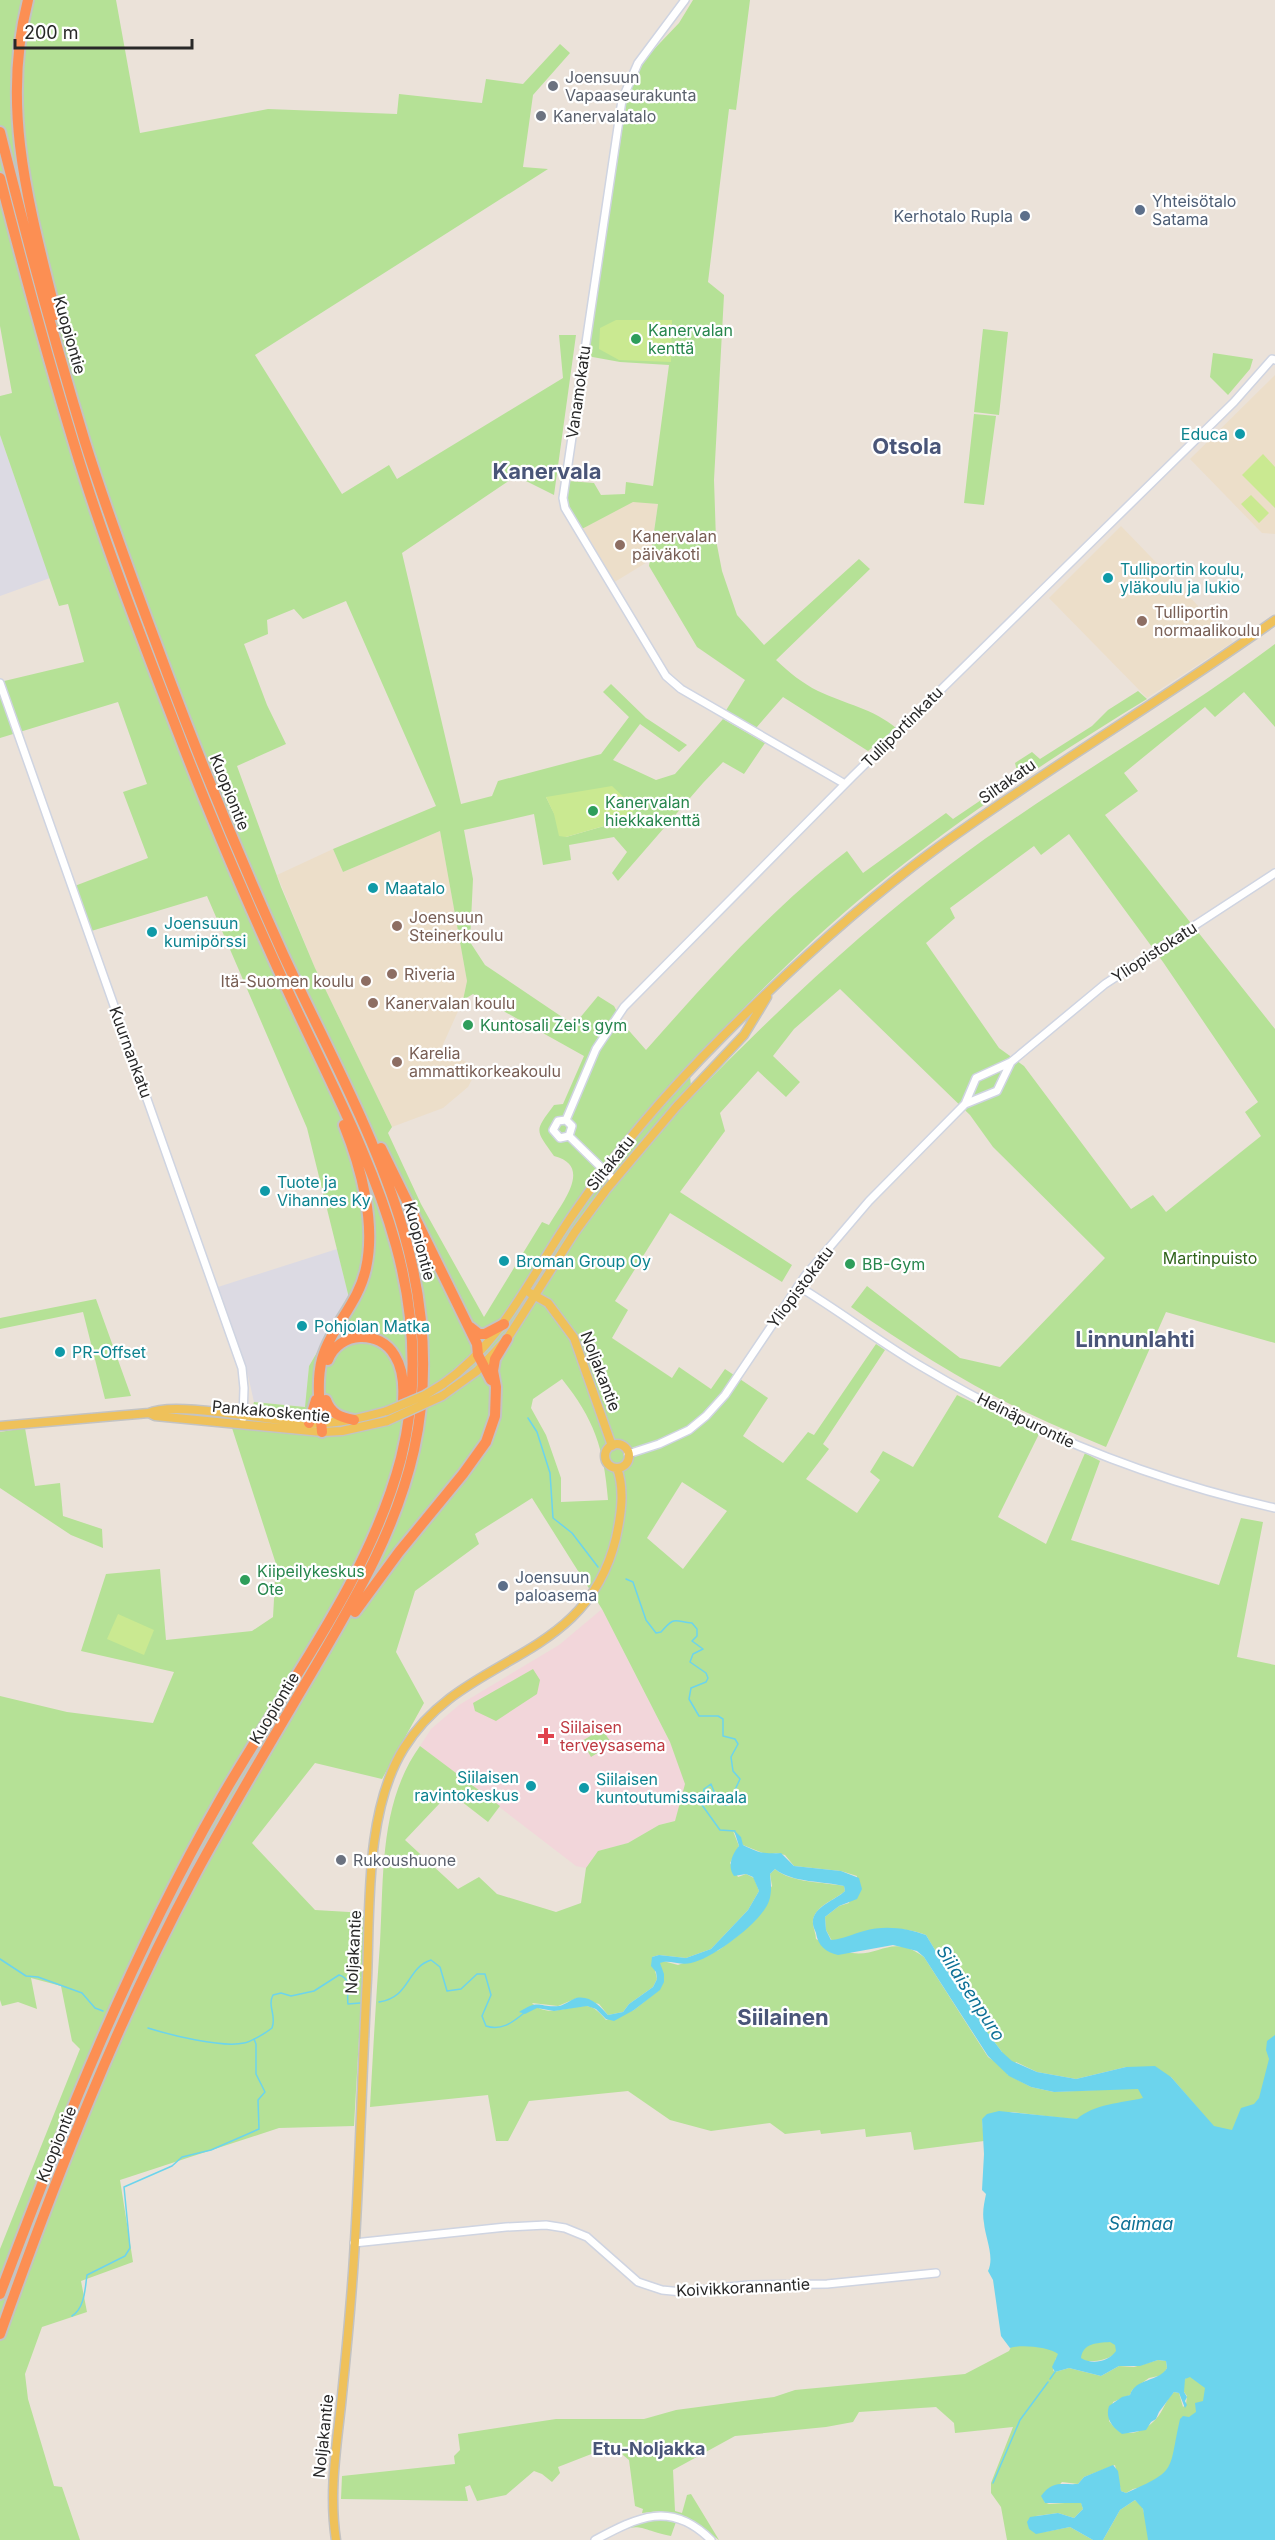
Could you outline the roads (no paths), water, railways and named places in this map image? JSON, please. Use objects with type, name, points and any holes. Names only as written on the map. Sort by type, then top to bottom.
[{"type":"highway","points":[[28,0],[18,41],[15,123],[21,174],[58,325],[60,355]]},
{"type":"highway","name":"Kuopiontie","points":[[0,132],[85,442],[156,658],[159,683],[232,867],[330,1079],[391,1222],[404,1277],[412,1345],[410,1394],[403,1449],[382,1519],[356,1572],[220,1800],[139,1955],[51,2158],[0,2294]]},
{"type":"highway","name":"Kuopiontie","points":[[0,178],[74,445],[105,538],[156,658],[170,679],[247,872],[391,1190],[411,1252],[422,1316],[423,1385],[415,1442],[402,1492],[382,1546],[341,1623],[247,1781],[193,1878],[152,1960],[64,2163],[0,2334]]},
{"type":"highway","points":[[325,1428],[319,1386],[322,1358],[356,1299],[366,1269],[369,1243],[363,1190],[345,1127],[330,1093],[330,1079]]},
{"type":"highway","points":[[358,1113],[369,1125],[477,1344],[480,1360],[491,1378],[495,1394]]},
{"type":"highway","points":[[466,1322],[478,1334],[485,1334],[504,1324]]},
{"type":"highway","points":[[325,1428],[326,1367],[335,1347],[353,1338],[367,1337],[388,1346],[396,1357],[401,1372],[404,1393],[399,1437],[403,1449]]},
{"type":"highway","points":[[341,1623],[351,1617],[486,1442],[495,1416],[496,1387],[493,1371],[495,1359],[507,1339]]},
{"type":"highway","points":[[309,1423],[316,1406],[316,1392],[319,1386]]},
{"type":"highway","points":[[326,1400],[329,1409],[335,1414],[354,1420]]},
{"type":"main road","name":"Siltakatu","points":[[480,1360],[565,1226],[604,1172],[665,1099],[719,1040],[771,989],[831,934],[931,853],[1015,793],[1275,620]]},
{"type":"main road","name":"Siltakatu","points":[[480,1360],[507,1339],[575,1232],[614,1180],[677,1106],[744,1035],[771,989]]},
{"type":"main road","name":"Noljakantie","points":[[525,1290],[549,1303],[574,1338],[612,1446]]},
{"type":"main road","name":"Pankakoskentie","points":[[242,1420],[325,1428],[363,1428],[387,1422],[442,1396],[480,1360]]},
{"type":"main road","name":"Pankakoskentie","points":[[0,1426],[149,1413],[155,1416],[309,1423],[325,1428],[387,1411],[426,1395],[480,1360]]},
{"type":"main road","points":[[612,1446],[624,1447],[628,1454],[627,1462],[617,1468],[610,1466],[605,1459],[606,1451],[612,1446]]},
{"type":"main road","name":"Noljakantie","points":[[336,2540],[333,2515],[333,2474],[354,2243],[369,1916],[375,1834],[386,1786],[404,1748],[436,1709],[467,1685],[541,1644],[574,1616],[588,1599],[609,1559],[619,1524],[622,1495],[621,1479],[617,1468]]},
{"type":"street","name":"Vanamokatu","points":[[685,0],[638,63],[622,100],[573,428],[564,498],[565,508],[666,676],[681,689],[845,784]]},
{"type":"street","name":"Tulliportinkatu","points":[[566,1120],[596,1049],[624,1007],[845,784],[1274,360]]},
{"type":"street","name":"Kuurnankatu","points":[[0,683],[242,1368],[244,1388],[242,1420]]},
{"type":"street","name":"Yliopistokatu","points":[[628,1454],[659,1444],[689,1430],[706,1416],[725,1395],[798,1286],[870,1201],[965,1104],[976,1078],[1011,1062],[1105,984],[1275,873]]},
{"type":"street","name":"Yliopistokatu","points":[[965,1104],[997,1091],[1011,1062]]},
{"type":"street","points":[[558,1120],[566,1120],[572,1126],[569,1136],[560,1138],[553,1131],[558,1120]]},
{"type":"street","points":[[569,1136],[614,1180]]},
{"type":"street","name":"Heinäpurontie","points":[[798,1286],[923,1368],[1019,1420],[1142,1470],[1275,1508]]},
{"type":"street","name":"Koivikkorannantie","points":[[354,2243],[484,2229],[546,2225],[565,2228],[587,2237],[638,2282],[662,2290],[682,2292],[748,2285],[827,2284],[936,2273]]},
{"type":"street","points":[[595,2540],[639,2518],[662,2515],[690,2523],[711,2540]]},
{"type":"water","name":"Saimaa","points":[[734,1830],[741,1837],[743,1845],[761,1852],[781,1853],[794,1866],[841,1871],[859,1878],[862,1889],[857,1899],[839,1906],[825,1917],[826,1930],[831,1940],[879,1928],[903,1929],[926,1935],[952,1978],[969,1994],[981,2024],[1002,2052],[1012,2061],[1037,2072],[1076,2079],[1126,2067],[1155,2066],[1171,2077],[1214,2126],[1232,2130],[1241,2108],[1254,2104],[1259,2098],[1269,2059],[1266,2050],[1267,2041],[1275,2035],[1275,2540],[1148,2540],[1143,2509],[1135,2500],[1120,2510],[1103,2540],[1093,2540],[1070,2527],[1036,2534],[1029,2529],[1027,2522],[1030,2517],[1058,2513],[1074,2518],[1083,2509],[1081,2503],[1045,2503],[1041,2496],[1053,2485],[1078,2484],[1084,2477],[1113,2465],[1118,2471],[1121,2491],[1126,2493],[1163,2473],[1172,2459],[1180,2419],[1196,2412],[1195,2403],[1203,2401],[1205,2388],[1190,2377],[1185,2379],[1184,2392],[1187,2405],[1185,2408],[1179,2393],[1174,2392],[1146,2430],[1122,2434],[1110,2422],[1109,2406],[1122,2397],[1130,2395],[1142,2383],[1159,2376],[1167,2368],[1166,2361],[1158,2360],[1140,2366],[1119,2366],[1101,2376],[1069,2368],[1055,2372],[1052,2367],[1058,2354],[1042,2348],[1027,2346],[1010,2348],[1001,2336],[993,2280],[988,2271],[990,2253],[983,2216],[986,2194],[982,2190],[984,2154],[982,2119],[987,2114],[999,2111],[1077,2119],[1100,2107],[1143,2098],[1138,2089],[1054,2092],[1031,2087],[1009,2076],[988,2056],[924,1957],[917,1951],[893,1945],[838,1955],[821,1945],[813,1926],[813,1918],[820,1908],[845,1891],[844,1886],[790,1877],[775,1869],[770,1874],[769,1901],[747,1929],[711,1955],[700,1960],[687,1964],[660,1963],[664,1982],[660,1990],[634,2010],[614,2021],[606,2019],[596,2009],[587,2006],[554,2011],[537,2008],[525,2014],[519,2012],[531,2005],[559,2006],[576,1998],[586,1998],[602,2008],[608,2015],[623,2012],[629,2004],[653,1987],[657,1979],[656,1972],[651,1966],[652,1957],[659,1955],[686,1958],[711,1949],[748,1910],[759,1891],[753,1877],[746,1874],[734,1876],[732,1872],[731,1861],[739,1846]],"holes":[[[1110,2342],[1115,2345],[1116,2351],[1104,2360],[1095,2362],[1081,2358],[1085,2349],[1091,2345]]]},
{"type":"waterway","points":[[528,1418],[537,1432],[550,1473],[553,1518],[572,1533],[598,1567]]},
{"type":"waterway","points":[[626,1579],[633,1582],[646,1620],[656,1633],[661,1632],[675,1621],[692,1623],[697,1629],[697,1636],[692,1641],[703,1649],[693,1654],[690,1662],[706,1673],[708,1678],[706,1682],[691,1688],[689,1699],[699,1716],[718,1716],[723,1719],[723,1736],[735,1739],[738,1744],[731,1757],[733,1771],[740,1779],[728,1805],[719,1804],[711,1784],[704,1789],[702,1805],[720,1830],[735,1831]]},
{"type":"waterway","points":[[0,1959],[26,1976],[38,1977],[82,1993],[95,2008],[103,2011]]},
{"type":"waterway","name":"Siilaisenpuro","points":[[379,2002],[397,1994],[417,1969],[431,1960],[440,1967],[447,1991],[461,1989],[477,1974],[485,1974],[491,1995],[482,2016],[486,2026],[506,2025],[524,2013]]},
{"type":"waterway","points":[[148,2028],[223,2044],[247,2042],[272,2028],[271,1999],[273,1995],[281,1993],[291,1996],[314,1991],[339,1975],[347,1983],[348,2004],[360,2003]]},
{"type":"waterway","points":[[72,2316],[82,2303],[87,2275],[125,2256],[130,2248],[124,2187],[172,2166],[182,2157],[211,2150],[259,2129],[258,2100],[265,2092],[256,2074],[254,2039]]},
{"type":"waterway","points":[[1050,2379],[1055,2372]]},
{"type":"waterway","points":[[993,2483],[1020,2420],[1048,2382]]},
{"type":"place","name":"Joensuun Vapaaseurakunta","points":[[553,86]]},
{"type":"place","name":"Kanervalatalo","points":[[541,116]]},
{"type":"place","name":"Yhteisötalo Satama","points":[[1140,210]]},
{"type":"place","name":"Kerhotalo Rupla","points":[[1025,216]]},
{"type":"place","name":"Kanervalan kenttä","points":[[636,339]]},
{"type":"place","name":"Educa","points":[[1240,434]]},
{"type":"place","name":"Kanervalan päiväkoti","points":[[620,545]]},
{"type":"place","name":"Tulliportin koulu, yläkoulu ja lukio","points":[[1108,578]]},
{"type":"place","name":"Tulliportin normaalikoulu","points":[[1142,621]]},
{"type":"place","name":"Kanervalan hiekkakenttä","points":[[593,811]]},
{"type":"place","name":"Maatalo","points":[[373,888]]},
{"type":"place","name":"Joensuun Steinerkoulu","points":[[397,926]]},
{"type":"place","name":"Joensuun kumipörssi","points":[[152,932]]},
{"type":"place","name":"Riveria","points":[[392,974]]},
{"type":"place","name":"Itä-Suomen koulu","points":[[366,981]]},
{"type":"place","name":"Kanervalan koulu","points":[[373,1003]]},
{"type":"place","name":"Kuntosali Zei's gym","points":[[468,1025]]},
{"type":"place","name":"Karelia ammattikorkeakoulu","points":[[397,1062]]},
{"type":"place","name":"Tuote ja Vihannes Ky","points":[[265,1191]]},
{"type":"place","name":"Broman Group Oy","points":[[504,1261]]},
{"type":"place","name":"BB-Gym","points":[[850,1264]]},
{"type":"place","name":"Pohjolan Matka","points":[[302,1326]]},
{"type":"place","name":"PR-Offset","points":[[60,1352]]},
{"type":"place","name":"Kiipeilykeskus Ote","points":[[245,1580]]},
{"type":"place","name":"Joensuun paloasema","points":[[503,1586]]},
{"type":"place","name":"Siilaisen terveysasema","points":[[546,1736]]},
{"type":"place","name":"Siilaisen ravintokeskus","points":[[531,1786]]},
{"type":"place","name":"Siilaisen kuntoutumissairaala","points":[[584,1788]]},
{"type":"place","name":"Rukoushuone","points":[[341,1860]]},
{"type":"district","name":"Otsola","points":[[907,446]]},
{"type":"district","name":"Kanervala","points":[[547,471]]},
{"type":"district","name":"Linnunlahti","points":[[1135,1339]]},
{"type":"district","name":"Siilainen","points":[[783,2017]]},
{"type":"district","name":"Etu-Noljakka","points":[[649,2448]]},
{"type":"park label","name":"Martinpuisto","points":[[1210,1258]]}]
